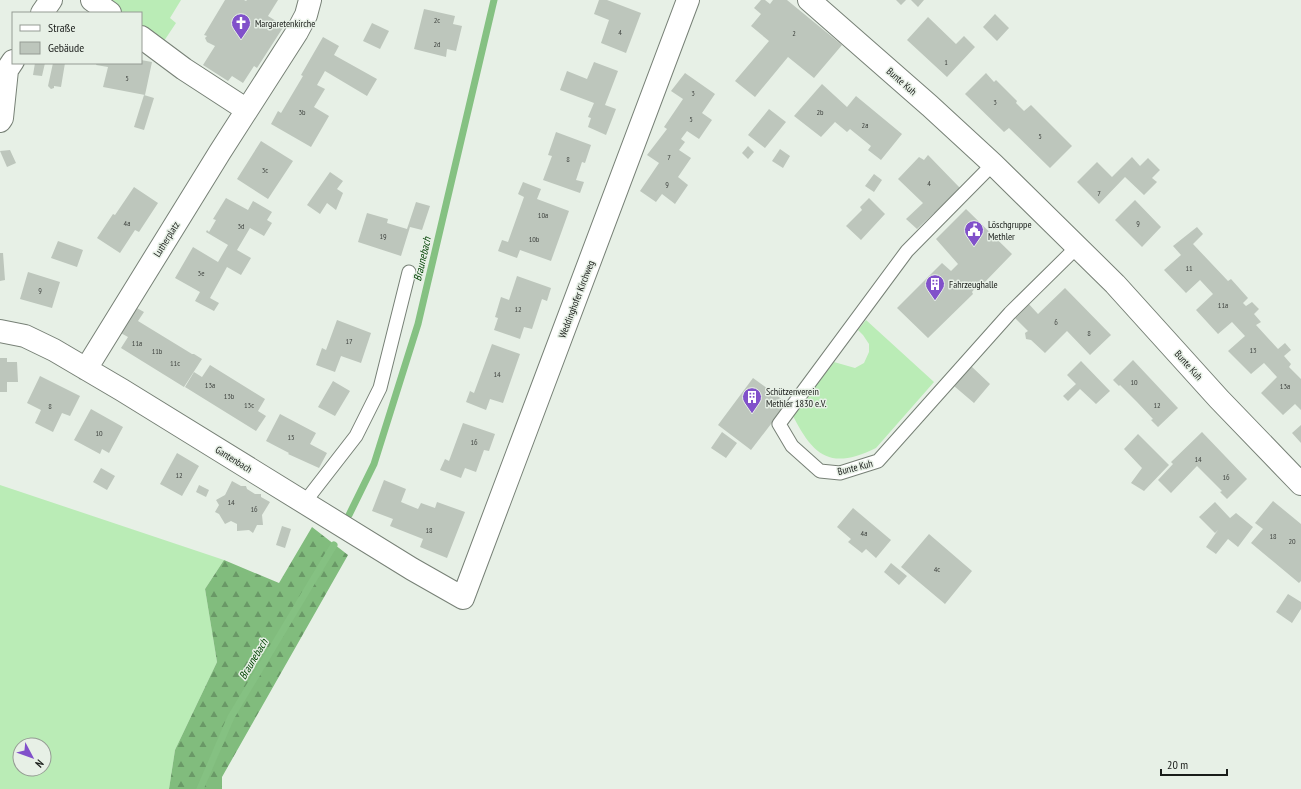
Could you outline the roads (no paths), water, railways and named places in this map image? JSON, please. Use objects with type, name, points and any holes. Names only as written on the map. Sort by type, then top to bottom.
[{"type":"street","points":[[43,12],[51,0]]},
{"type":"street","points":[[92,0],[109,12]]},
{"type":"street","name":"Lutherplatz","points":[[86,369],[297,32],[306,15],[310,0]]},
{"type":"street","name":"Weddinghofer Kirchweg","points":[[463,598],[688,0]]},
{"type":"street","name":"Bunte Kuh","points":[[809,0],[930,106],[993,164],[1115,284],[1219,399],[1301,484]]},
{"type":"street","points":[[142,38],[184,69],[247,110]]},
{"type":"street","points":[[0,121],[2,118],[7,70],[12,62]]},
{"type":"street","name":"Gantenbach","points":[[0,331],[25,336],[54,350],[122,390],[412,569],[463,598]]},
{"type":"lane","name":"Bunte Kuh","points":[[993,164],[908,250],[779,424],[792,446],[820,471],[840,473],[878,461],[1010,312],[1077,247]]},
{"type":"lane","points":[[304,503],[356,436],[380,388],[409,272]]},
{"type":"waterway","name":"Braunebach","points":[[349,515],[374,464],[418,324],[494,0]]},
{"type":"waterway","name":"Braunebach","points":[[200,789],[231,717],[334,545]]},
{"type":"place","name":"Margaretenkirche","points":[[241,40]]},
{"type":"place","name":"Löschgruppe Methler","points":[[974,247]]},
{"type":"place","name":"Fahrzeughalle","points":[[935,301]]},
{"type":"place","name":"Schützenverein Methler 1830 e.V.","points":[[752,414]]}]
